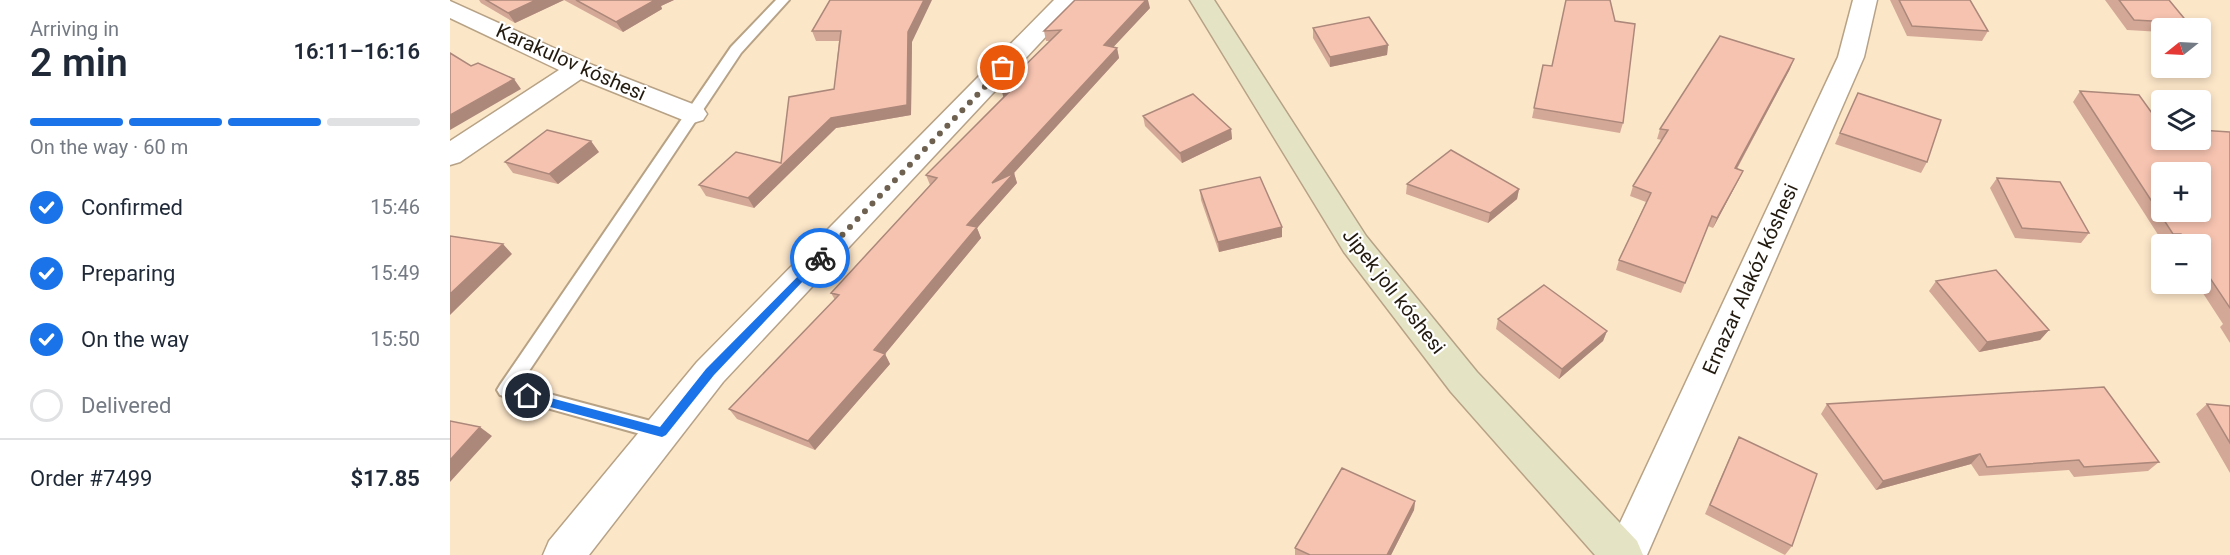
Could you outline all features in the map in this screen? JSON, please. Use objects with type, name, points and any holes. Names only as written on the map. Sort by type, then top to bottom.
[{"type":"street","points":[[564,555],[710,372],[1068,0]]},
{"type":"street","name":"Jipek jolı kóshesi","points":[[1202,0],[1355,244],[1464,382],[1624,555]]},
{"type":"street","name":"Ernazar Alakóz kóshesi","points":[[1624,555],[1851,57],[1865,0]]},
{"type":"street","name":"Karakulov kóshesi","points":[[450,8],[578,69],[693,114]]},
{"type":"street","points":[[450,155],[578,69]]},
{"type":"lane","points":[[662,432],[506,390],[736,50],[783,0]]},
{"type":"building","points":[[486,0],[536,0],[508,13]]},
{"type":"building","points":[[576,0],[655,0],[616,22]]},
{"type":"building","points":[[830,0],[924,0],[908,32],[907,105],[831,118],[748,198],[699,185],[736,152],[781,163],[789,97],[834,89],[841,31],[812,31]]},
{"type":"building","points":[[1075,0],[1146,0],[1104,45],[1117,48],[992,183],[1014,173],[967,225],[977,227],[874,350],[885,354],[808,441],[729,409],[839,295],[831,293],[937,178],[926,175],[1014,87],[1001,89],[1061,30],[1044,31]]},
{"type":"building","points":[[1566,0],[1610,0],[1615,21],[1635,24],[1623,123],[1534,108],[1543,65],[1552,66]]},
{"type":"building","points":[[1899,0],[1970,0],[1988,31],[1912,26]]},
{"type":"building","points":[[2119,0],[2169,0],[2184,18],[2151,18],[2151,21],[2134,20]]},
{"type":"building","points":[[1369,17],[1388,45],[1330,57],[1313,28]]},
{"type":"building","points":[[1720,36],[1794,59],[1735,168],[1743,171],[1717,218],[1712,216],[1685,283],[1619,260],[1651,193],[1633,186],[1668,130],[1660,129]]},
{"type":"building","points":[[450,53],[471,66],[478,63],[514,79],[450,115]]},
{"type":"building","points":[[2080,91],[2139,95],[2151,112],[2151,150],[2211,150],[2211,131],[2230,132],[2230,308],[2211,280],[2211,234],[2173,234],[2165,222],[2211,222],[2211,162],[2151,162],[2151,200]]},
{"type":"building","points":[[1858,93],[1941,120],[1927,162],[1840,133]]},
{"type":"building","points":[[1193,94],[1231,129],[1180,153],[1143,116]]},
{"type":"building","points":[[547,130],[591,141],[549,174],[505,162]]},
{"type":"building","points":[[1451,150],[1519,189],[1490,213],[1407,184]]},
{"type":"building","points":[[1260,177],[1282,227],[1218,242],[1200,190]]},
{"type":"building","points":[[1997,178],[2060,182],[2089,233],[2022,228]]},
{"type":"building","points":[[450,236],[503,244],[450,294]]},
{"type":"building","points":[[1996,270],[2049,330],[1987,342],[1936,281]]},
{"type":"building","points":[[1544,285],[1607,331],[1562,369],[1498,319]]},
{"type":"building","points":[[2104,387],[2159,462],[2084,467],[2079,460],[1987,467],[1980,454],[1883,481],[1827,404]]},
{"type":"building","points":[[2207,404],[2230,406],[2230,443]]},
{"type":"building","points":[[450,421],[480,427],[450,460]]},
{"type":"building","points":[[1739,437],[1817,474],[1792,546],[1710,505]]},
{"type":"building","points":[[1342,468],[1415,501],[1387,555],[1310,555],[1295,548]]},
{"type":"way so far","points":[[820,258],[1003,68]]},
{"type":"route","points":[[528,396],[662,432],[710,372],[820,258]]}]
